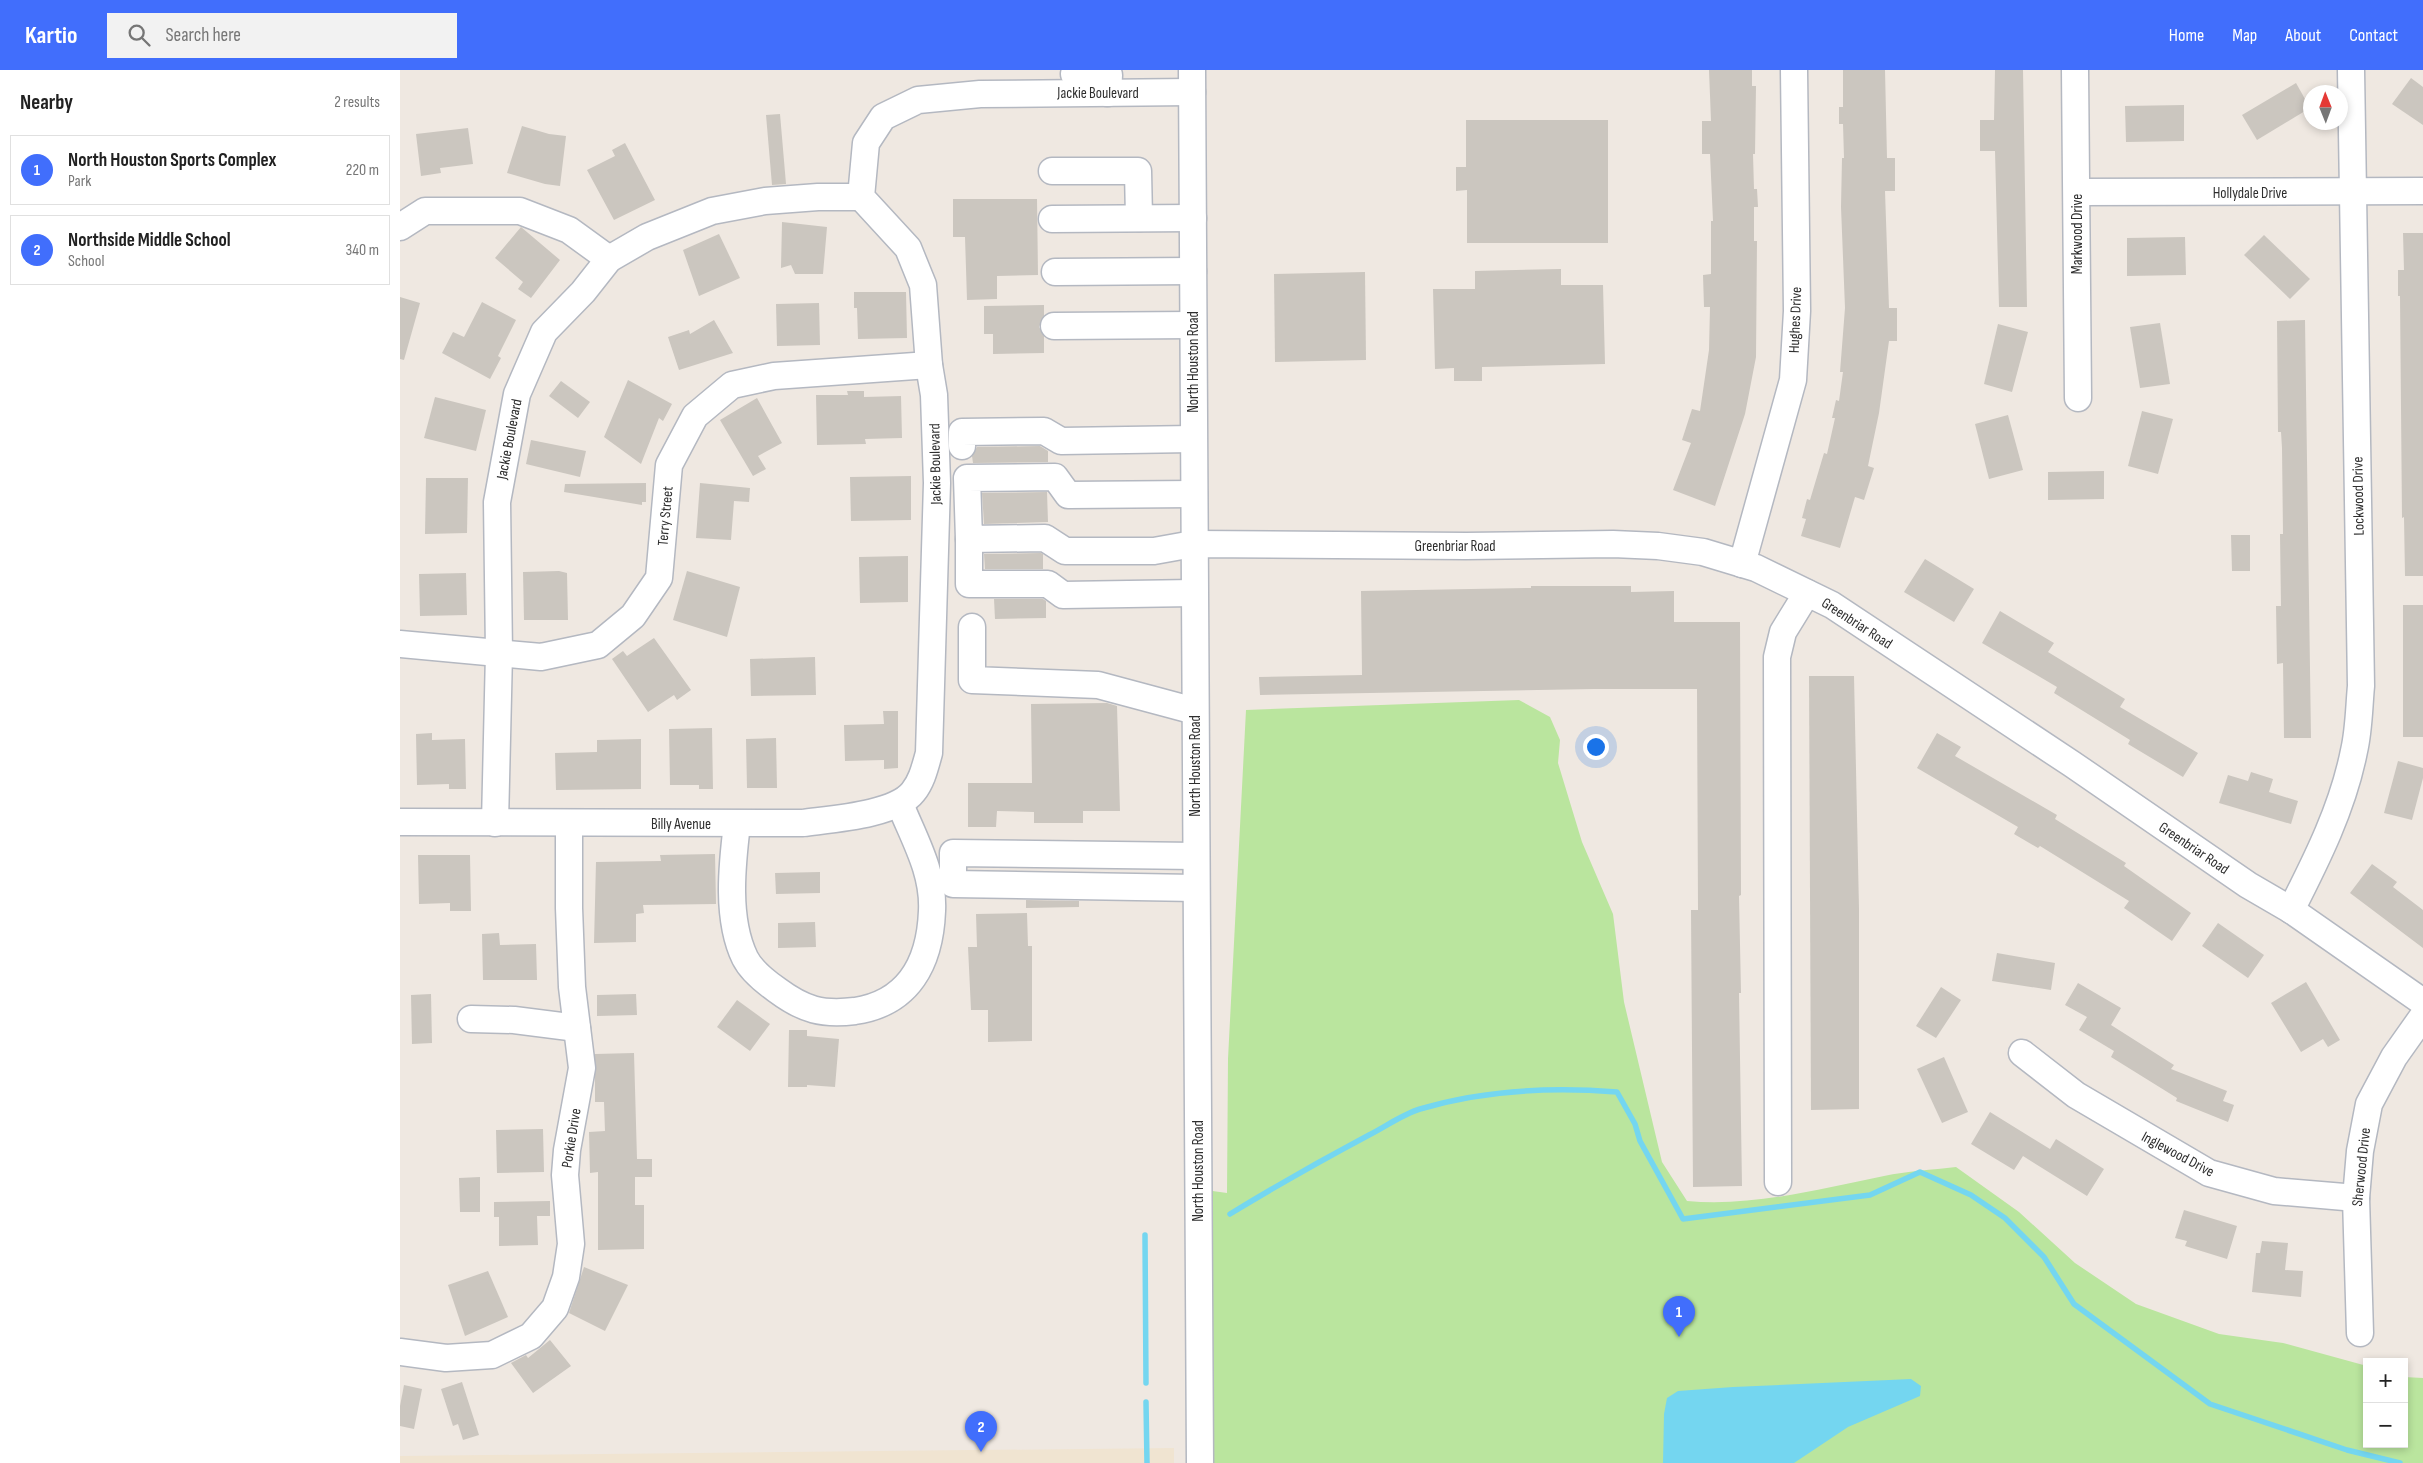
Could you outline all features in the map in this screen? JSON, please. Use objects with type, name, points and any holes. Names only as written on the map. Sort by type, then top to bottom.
[{"type":"street","name":"Hughes Drive","points":[[1742,564],[1793,380],[1797,311],[1794,70]]},
{"type":"street","name":"Markwood Drive","points":[[2075,70],[2078,398]]},
{"type":"street","name":"Lockwood Drive","points":[[2291,910],[2320,852],[2339,802],[2354,750],[2361,686],[2351,70]]},
{"type":"street","name":"Jackie Boulevard","points":[[861,197],[866,143],[883,117],[918,100],[980,94],[1074,79],[1192,81]]},
{"type":"street","name":"North Houston Road","points":[[1192,81],[1193,544],[1200,1463]]},
{"type":"street","points":[[1052,171],[1138,171],[1139,218]]},
{"type":"street","name":"Hollydale Drive","points":[[2077,192],[2423,191]]},
{"type":"street","name":"Jackie Boulevard","points":[[494,823],[499,653],[498,502],[517,394],[544,332],[583,292],[609,259],[647,237],[712,211],[765,201],[818,197],[861,197],[908,248],[923,285],[929,365],[934,395],[937,484],[930,754],[922,777],[912,793],[900,804]]},
{"type":"street","points":[[400,227],[424,212],[520,211],[569,230],[609,259]]},
{"type":"street","points":[[1052,219],[1193,218]]},
{"type":"street","points":[[1055,272],[1193,271]]},
{"type":"street","points":[[1054,326],[1193,325]]},
{"type":"street","name":"Terry Street","points":[[400,644],[541,657],[598,645],[633,616],[659,578],[669,465],[695,416],[732,385],[774,376],[929,365]]},
{"type":"street","points":[[962,446],[962,432],[1044,432],[1061,441],[1193,439]]},
{"type":"street","points":[[1194,494],[1068,495],[1055,477],[966,478],[972,680],[1098,685],[1194,711]]},
{"type":"street","name":"Greenbriar Road","points":[[969,538],[1045,538],[1064,551],[1154,551],[1193,544],[1466,546],[1613,544],[1658,546],[1703,552],[1756,568],[1832,605],[2072,764],[2248,885],[2291,910],[2423,1002]]},
{"type":"street","points":[[969,584],[1048,584],[1063,595],[1194,593]]},
{"type":"street","points":[[1778,1182],[1777,657],[1783,632],[1807,593]]},
{"type":"street","points":[[737,824],[733,853],[733,901],[737,933],[746,959],[770,985],[797,1005],[815,1011],[842,1012],[871,1008],[894,998],[912,980],[925,957],[932,911],[930,882],[920,847],[900,804]]},
{"type":"street","name":"Billy Avenue","points":[[400,822],[569,824],[803,823],[858,815],[900,804]]},
{"type":"street","name":"Porkie Drive","points":[[400,1352],[446,1358],[492,1355],[531,1336],[555,1308],[566,1277],[571,1244],[565,1175],[567,1150],[582,1068],[570,947],[569,824]]},
{"type":"street","points":[[1196,856],[953,853],[953,884],[1196,888]]},
{"type":"street","name":"Sherwood Drive","points":[[2360,1333],[2356,1198],[2360,1151],[2370,1104],[2394,1057],[2423,1016]]},
{"type":"street","points":[[471,1019],[514,1020],[577,1028]]},
{"type":"street","name":"Inglewood Drive","points":[[2022,1053],[2076,1095],[2209,1173],[2274,1191],[2356,1198]]},
{"type":"shaded area","points":[[1174,1448],[1174,1463],[400,1463],[400,1456]]},
{"type":"green space","points":[[1519,700],[1550,717],[1560,740],[1558,763],[1582,842],[1613,914],[1624,1002],[1662,1162],[1687,1201],[1737,1201],[1786,1196],[1893,1174],[1956,1167],[2019,1212],[2075,1263],[2136,1304],[2219,1334],[2283,1343],[2363,1365],[2363,1448],[2408,1448],[2408,1377],[2423,1378],[2423,1463],[1200,1463],[1198,1189],[1227,1193],[1228,1059],[1246,710]]},
{"type":"water","points":[[1911,1379],[1921,1386],[1920,1396],[1848,1427],[1794,1463],[1663,1463],[1664,1414],[1667,1398],[1678,1391]]},
{"type":"building","points":[[1709,70],[1752,70],[1752,86],[1756,86],[1755,154],[1753,154],[1754,189],[1757,189],[1758,207],[1754,207],[1754,241],[1757,241],[1756,357],[1745,414],[1715,506],[1673,490],[1691,443],[1682,440],[1692,409],[1700,411],[1709,350],[1710,307],[1704,307],[1703,275],[1711,274],[1711,221],[1713,221],[1710,154],[1702,154],[1702,121],[1711,121]]},
{"type":"building","points":[[1843,70],[1885,70],[1887,158],[1895,158],[1895,191],[1885,191],[1889,308],[1897,308],[1897,341],[1889,341],[1879,413],[1868,466],[1874,468],[1864,500],[1855,497],[1840,548],[1801,536],[1806,519],[1802,518],[1807,499],[1810,500],[1824,453],[1827,454],[1835,418],[1832,418],[1836,400],[1839,401],[1843,372],[1840,372],[1845,308],[1841,207],[1842,158],[1844,158],[1843,124],[1839,124],[1839,107],[1843,107]]},
{"type":"building","points":[[1995,70],[2023,70],[2027,307],[1999,307],[1995,151],[1980,151],[1980,120],[1994,120]]},
{"type":"building","points":[[2411,78],[2423,87],[2423,125],[2392,104]]},
{"type":"building","points":[[2296,83],[2303,96],[2303,112],[2257,140],[2242,115]]},
{"type":"building","points":[[2184,105],[2184,141],[2126,142],[2125,106]]},
{"type":"building","points":[[780,114],[786,184],[772,185],[766,115]]},
{"type":"building","points":[[1466,120],[1608,120],[1608,243],[1467,243],[1467,190],[1456,191],[1456,167],[1466,167]]},
{"type":"building","points":[[522,126],[549,134],[566,136],[560,186],[545,184],[507,173]]},
{"type":"building","points":[[468,128],[473,164],[440,168],[441,173],[421,176],[416,134]]},
{"type":"building","points":[[625,143],[655,200],[614,220],[587,170],[615,156],[612,150]]},
{"type":"building","points":[[953,199],[1037,199],[1038,275],[997,276],[997,299],[967,300],[965,237],[953,237]]},
{"type":"building","points":[[782,222],[827,227],[823,274],[795,274],[791,265],[781,268]]},
{"type":"building","points":[[521,227],[560,260],[531,298],[518,289],[523,282],[495,258]]},
{"type":"building","points":[[2403,233],[2423,233],[2423,576],[2405,576],[2404,517],[2402,518],[2400,296],[2398,296],[2398,270],[2404,270]]},
{"type":"building","points":[[719,234],[740,278],[699,296],[683,250]]},
{"type":"building","points":[[2264,235],[2310,279],[2290,299],[2244,255]]},
{"type":"building","points":[[2185,237],[2186,275],[2127,276],[2127,238]]},
{"type":"building","points":[[1561,269],[1561,285],[1603,285],[1605,364],[1482,367],[1482,381],[1454,381],[1454,368],[1435,369],[1433,289],[1475,289],[1475,271]]},
{"type":"building","points":[[1365,272],[1366,360],[1275,362],[1274,274]]},
{"type":"building","points":[[854,292],[906,292],[907,338],[858,339],[857,308],[854,308]]},
{"type":"building","points":[[400,297],[420,303],[404,360],[400,359]]},
{"type":"building","points":[[482,302],[516,320],[498,356],[501,358],[490,379],[442,353],[453,332],[464,337]]},
{"type":"building","points":[[819,303],[820,345],[777,346],[776,304]]},
{"type":"building","points":[[1044,305],[1044,316],[1039,327],[1044,336],[1044,353],[993,354],[993,334],[984,334],[984,306]]},
{"type":"building","points":[[714,320],[733,353],[679,370],[668,337],[689,330],[690,334]]},
{"type":"building","points":[[2305,320],[2311,738],[2284,738],[2283,663],[2277,664],[2276,606],[2281,606],[2280,534],[2283,534],[2282,448],[2281,432],[2278,432],[2277,321]]},
{"type":"building","points":[[2160,323],[2170,384],[2140,388],[2130,327]]},
{"type":"building","points":[[1998,324],[2028,332],[2012,392],[1984,384]]},
{"type":"building","points":[[628,380],[672,404],[663,421],[659,418],[641,464],[604,437]]},
{"type":"building","points":[[561,381],[590,402],[578,418],[549,396]]},
{"type":"building","points":[[847,391],[864,391],[864,397],[901,396],[902,438],[865,439],[866,444],[817,445],[816,395],[848,395]]},
{"type":"building","points":[[435,397],[486,410],[476,451],[424,438]]},
{"type":"building","points":[[757,398],[782,443],[758,456],[766,469],[753,476],[720,420]]},
{"type":"building","points":[[2142,411],[2173,419],[2158,474],[2128,466]]},
{"type":"building","points":[[2008,415],[2023,470],[1989,479],[1975,424]]},
{"type":"building","points":[[531,440],[586,451],[580,477],[526,464]]},
{"type":"building","points":[[1040,446],[1048,451],[1048,462],[973,463],[972,456],[977,447]]},
{"type":"building","points":[[2104,471],[2104,499],[2048,500],[2048,472]]},
{"type":"building","points":[[911,476],[911,520],[851,521],[850,477]]},
{"type":"building","points":[[426,478],[468,478],[467,533],[425,534]]},
{"type":"building","points":[[646,483],[646,502],[642,502],[642,505],[564,492],[565,484]]},
{"type":"building","points":[[700,483],[750,488],[749,502],[734,501],[731,540],[696,538]]},
{"type":"building","points":[[1047,492],[1048,522],[984,524],[982,493]]},
{"type":"building","points":[[2231,535],[2250,535],[2250,571],[2232,571]]},
{"type":"building","points":[[984,554],[1043,554],[1043,569],[985,569]]},
{"type":"building","points":[[908,556],[908,602],[860,603],[859,557]]},
{"type":"building","points":[[1925,559],[1974,589],[1954,622],[1904,592]]},
{"type":"building","points":[[559,571],[567,573],[568,620],[524,620],[523,572]]},
{"type":"building","points":[[687,571],[740,587],[727,637],[673,620]]},
{"type":"building","points":[[466,573],[467,615],[420,616],[419,574]]},
{"type":"building","points":[[1531,586],[1631,586],[1631,592],[1674,591],[1674,622],[1740,622],[1741,895],[1739,896],[1741,993],[1739,993],[1742,1186],[1693,1187],[1691,910],[1698,910],[1697,689],[1260,695],[1259,677],[1362,675],[1361,591],[1531,588]]},
{"type":"building","points":[[994,599],[1043,599],[1046,601],[1046,618],[995,619]]},
{"type":"building","points":[[2403,605],[2423,605],[2423,737],[2403,737]]},
{"type":"building","points":[[2000,611],[2054,643],[2048,652],[2125,699],[2120,707],[2198,753],[2183,777],[2128,744],[2130,740],[2054,693],[2057,687],[1982,643]]},
{"type":"building","points":[[654,638],[691,690],[677,700],[674,695],[648,712],[612,659],[623,651],[627,656]]},
{"type":"building","points":[[815,657],[816,695],[751,696],[750,659]]},
{"type":"building","points":[[1809,676],[1854,676],[1859,909],[1859,1109],[1811,1110]]},
{"type":"building","points":[[1107,703],[1117,706],[1120,811],[1083,811],[1083,823],[1034,823],[1034,812],[997,811],[996,827],[968,827],[968,783],[1032,783],[1031,704]]},
{"type":"building","points":[[883,711],[898,711],[898,768],[884,769],[884,760],[845,761],[844,725],[884,724]]},
{"type":"building","points":[[712,728],[713,789],[699,789],[699,785],[670,785],[669,729]]},
{"type":"building","points":[[432,733],[432,740],[465,739],[466,789],[449,789],[449,784],[417,785],[416,734]]},
{"type":"building","points":[[1937,733],[1961,747],[1955,756],[2057,815],[2055,819],[2126,863],[2124,866],[2191,913],[2172,941],[2124,908],[2129,901],[2040,846],[2038,848],[2014,834],[2018,827],[1917,768]]},
{"type":"building","points":[[776,738],[777,788],[747,788],[746,739]]},
{"type":"building","points":[[641,739],[641,789],[556,790],[555,753],[597,752],[597,740]]},
{"type":"building","points":[[2398,761],[2423,768],[2423,778],[2412,820],[2384,813]]},
{"type":"building","points":[[2251,772],[2273,779],[2269,792],[2298,801],[2291,824],[2219,803],[2228,775],[2248,781]]},
{"type":"building","points":[[715,854],[716,904],[643,905],[644,913],[636,914],[636,942],[594,943],[596,862],[661,861],[660,855]]},
{"type":"building","points":[[418,855],[470,855],[471,911],[450,911],[450,903],[419,904]]},
{"type":"building","points":[[2372,864],[2397,882],[2393,887],[2423,910],[2423,948],[2350,893]]},
{"type":"building","points":[[820,872],[820,893],[776,894],[775,873]]},
{"type":"building","points":[[1026,900],[1079,901],[1079,907],[1026,908]]},
{"type":"building","points":[[1027,913],[1028,946],[1032,946],[1032,1041],[988,1042],[988,1010],[971,1010],[968,947],[977,947],[976,914]]},
{"type":"building","points":[[815,922],[816,947],[778,948],[778,923]]},
{"type":"building","points":[[2218,923],[2264,955],[2248,978],[2202,946]]},
{"type":"building","points":[[499,933],[500,945],[536,944],[537,980],[483,980],[482,934]]},
{"type":"building","points":[[1997,953],[2055,963],[2051,990],[1992,981]]},
{"type":"building","points":[[2306,982],[2340,1040],[2328,1047],[2323,1039],[2301,1052],[2271,1003]]},
{"type":"building","points":[[2078,983],[2121,1008],[2111,1025],[2174,1065],[2171,1069],[2227,1091],[2223,1101],[2234,1105],[2228,1122],[2176,1101],[2177,1098],[2111,1057],[2114,1051],[2079,1030],[2087,1017],[2065,1005]]},
{"type":"building","points":[[1941,987],[1961,1000],[1936,1038],[1916,1026]]},
{"type":"building","points":[[431,994],[432,1043],[412,1044],[411,995]]},
{"type":"building","points":[[636,994],[637,1015],[597,1016],[597,995]]},
{"type":"building","points":[[737,1000],[770,1024],[750,1051],[717,1027]]},
{"type":"building","points":[[789,1030],[807,1030],[807,1036],[839,1039],[835,1087],[807,1085],[807,1087],[788,1087]]},
{"type":"building","points":[[634,1053],[637,1159],[652,1159],[652,1177],[635,1177],[635,1205],[644,1205],[644,1249],[598,1250],[598,1172],[590,1173],[589,1132],[605,1131],[604,1102],[595,1102],[595,1054]]},
{"type":"building","points":[[1944,1057],[1968,1112],[1942,1123],[1917,1069]]},
{"type":"building","points":[[1990,1112],[2050,1149],[2056,1139],[2104,1169],[2087,1196],[2023,1156],[2014,1170],[1971,1144]]},
{"type":"building","points":[[543,1129],[544,1172],[497,1173],[496,1130]]},
{"type":"building","points":[[480,1177],[480,1212],[460,1212],[459,1178]]},
{"type":"building","points":[[550,1201],[550,1216],[537,1216],[538,1245],[499,1246],[499,1217],[494,1217],[494,1202]]},
{"type":"building","points":[[2184,1210],[2237,1226],[2227,1259],[2185,1246],[2187,1241],[2175,1238]]},
{"type":"building","points":[[2262,1241],[2288,1243],[2285,1270],[2303,1271],[2301,1297],[2252,1292],[2256,1253],[2260,1253]]},
{"type":"building","points":[[584,1267],[628,1285],[605,1331],[569,1313]]},
{"type":"building","points":[[488,1271],[508,1317],[465,1336],[448,1285]]},
{"type":"building","points":[[550,1340],[571,1366],[533,1393],[511,1363],[526,1355],[528,1358]]},
{"type":"building","points":[[462,1382],[479,1435],[463,1440],[458,1424],[453,1426],[441,1389]]},
{"type":"building","points":[[404,1385],[422,1389],[414,1429],[400,1426],[400,1406]]},
{"type":"waterway","points":[[1230,1214],[1334,1154],[1401,1117],[1420,1109],[1493,1094],[1543,1090],[1617,1092],[1635,1124],[1640,1141],[1683,1219],[1870,1195],[1920,1172],[1971,1195],[2005,1218],[2044,1257],[2074,1304],[2210,1404],[2347,1450],[2400,1463]]},
{"type":"waterway","points":[[1145,1235],[1146,1383]]},
{"type":"waterway","points":[[1146,1402],[1147,1463]]},
{"type":"place","name":"North Houston Sports Complex","points":[[1679,1337]]},
{"type":"place","name":"Northside Middle School","points":[[981,1452]]}]
